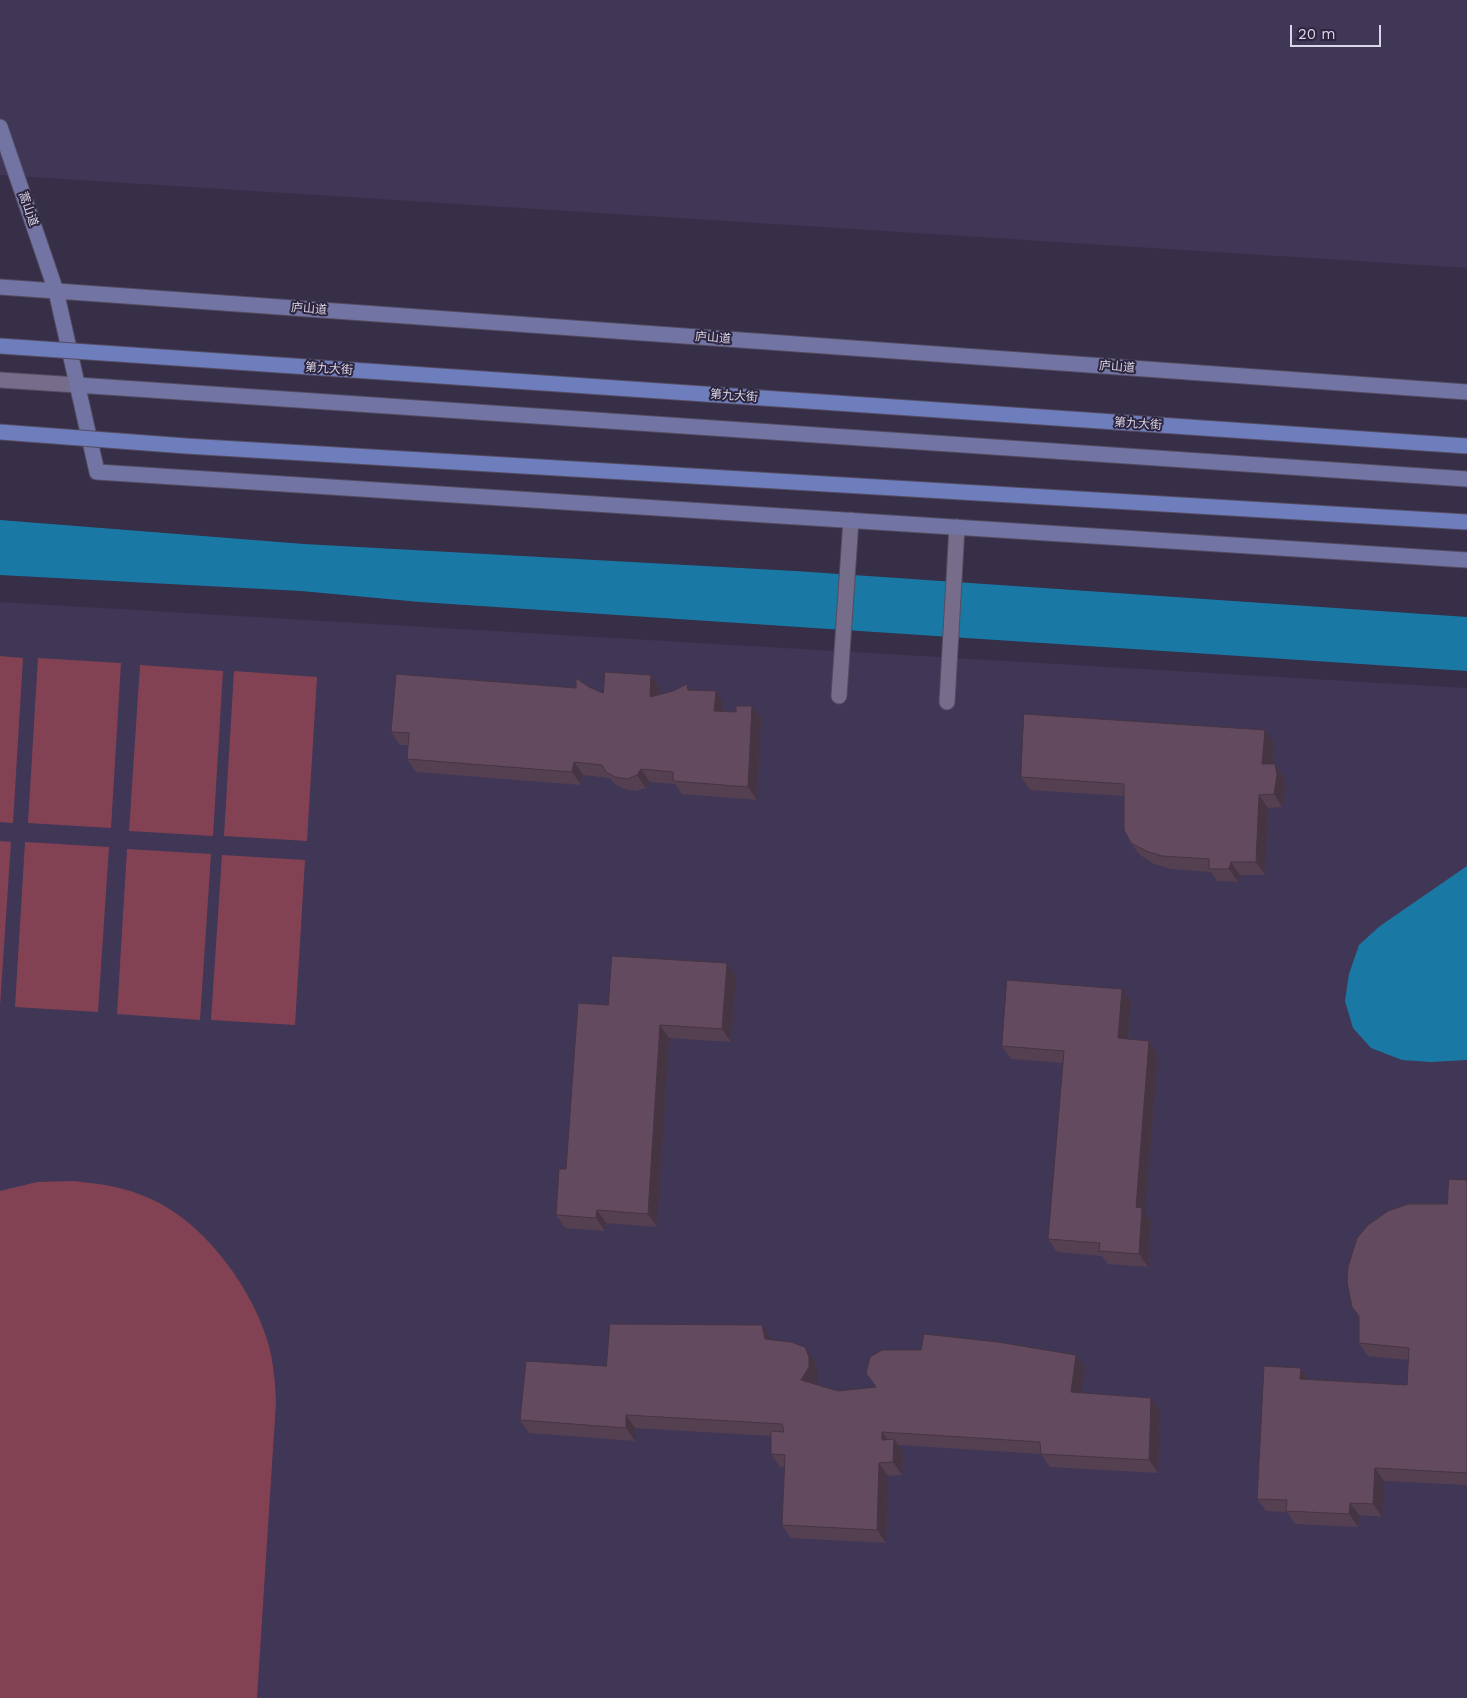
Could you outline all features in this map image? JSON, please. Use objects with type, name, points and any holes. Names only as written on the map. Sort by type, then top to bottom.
[{"type":"main road","name":"第九大街","points":[[0,346],[1467,446]]},
{"type":"main road","points":[[0,432],[196,446],[1467,522]]},
{"type":"street","name":"蒿山道","points":[[0,127],[56,291]]},
{"type":"street","name":"庐山道","points":[[0,287],[1467,392]]},
{"type":"street","points":[[56,291],[97,472],[1467,560]]},
{"type":"street","points":[[77,385],[1467,479]]},
{"type":"lane","points":[[0,380],[77,385]]},
{"type":"lane","points":[[839,696],[851,520]]},
{"type":"lane","points":[[947,702],[957,527]]},
{"type":"shaded area","points":[[0,0],[1467,0],[1467,268],[0,175]]},
{"type":"shaded area","points":[[0,602],[1467,688],[1467,1698],[0,1698]]},
{"type":"shaded area","points":[[0,656],[23,658],[13,823],[0,822]]},
{"type":"shaded area","points":[[38,658],[121,663],[111,828],[28,823]]},
{"type":"shaded area","points":[[140,665],[223,671],[213,836],[129,831]]},
{"type":"shaded area","points":[[234,671],[317,677],[307,841],[224,836]]},
{"type":"shaded area","points":[[0,841],[11,842],[0,1006]]},
{"type":"shaded area","points":[[25,842],[109,847],[98,1012],[15,1007]]},
{"type":"shaded area","points":[[127,849],[211,854],[200,1020],[117,1014]]},
{"type":"shaded area","points":[[222,855],[305,860],[295,1025],[211,1020]]},
{"type":"shaded area","points":[[74,1181],[94,1183],[141,1195],[169,1209],[187,1222],[220,1254],[234,1273],[246,1292],[264,1331],[270,1348],[276,1402],[257,1698],[0,1698],[0,1191],[37,1182]]},
{"type":"water","points":[[0,520],[304,544],[795,571],[1467,617],[1467,671],[420,602],[301,591],[0,575]]},
{"type":"water","points":[[1467,866],[1467,1060],[1431,1062],[1402,1060],[1371,1048],[1353,1028],[1345,1001],[1349,974],[1359,945],[1380,926]]},
{"type":"building","points":[[605,672],[651,675],[650,697],[673,691],[687,684],[688,690],[716,691],[714,711],[736,712],[736,706],[752,706],[748,787],[673,781],[673,772],[641,769],[637,775],[628,779],[615,777],[606,772],[602,765],[574,762],[572,772],[407,759],[409,733],[391,732],[396,674],[576,688],[576,678],[589,687],[603,693]]},
{"type":"building","points":[[1024,714],[1265,730],[1262,764],[1275,764],[1277,775],[1274,794],[1259,795],[1256,862],[1231,862],[1229,869],[1209,869],[1209,859],[1162,856],[1146,851],[1131,843],[1124,830],[1124,784],[1021,777]]},
{"type":"building","points":[[612,956],[727,963],[722,1029],[660,1025],[648,1214],[597,1210],[596,1218],[556,1215],[559,1169],[566,1169],[578,1003],[608,1005]]},
{"type":"building","points":[[1007,980],[1122,989],[1118,1038],[1149,1041],[1136,1207],[1142,1208],[1139,1254],[1099,1251],[1100,1243],[1048,1239],[1064,1051],[1002,1046]]},
{"type":"building","points":[[1449,1179],[1467,1180],[1467,1473],[1375,1468],[1373,1504],[1350,1503],[1349,1514],[1286,1511],[1287,1500],[1257,1499],[1264,1366],[1301,1368],[1300,1379],[1407,1385],[1409,1348],[1359,1343],[1359,1316],[1352,1307],[1347,1282],[1348,1267],[1357,1238],[1368,1225],[1388,1211],[1408,1204],[1447,1204]]},
{"type":"building","points":[[610,1324],[762,1325],[765,1339],[791,1342],[805,1347],[809,1357],[809,1367],[801,1380],[838,1391],[876,1387],[866,1373],[870,1357],[882,1350],[921,1350],[924,1334],[998,1342],[1076,1355],[1071,1392],[1151,1398],[1149,1460],[1041,1454],[1040,1442],[882,1432],[882,1440],[894,1439],[893,1462],[879,1463],[877,1530],[782,1525],[785,1455],[771,1454],[771,1431],[784,1432],[782,1424],[626,1415],[626,1428],[520,1420],[526,1361],[606,1366]]}]
